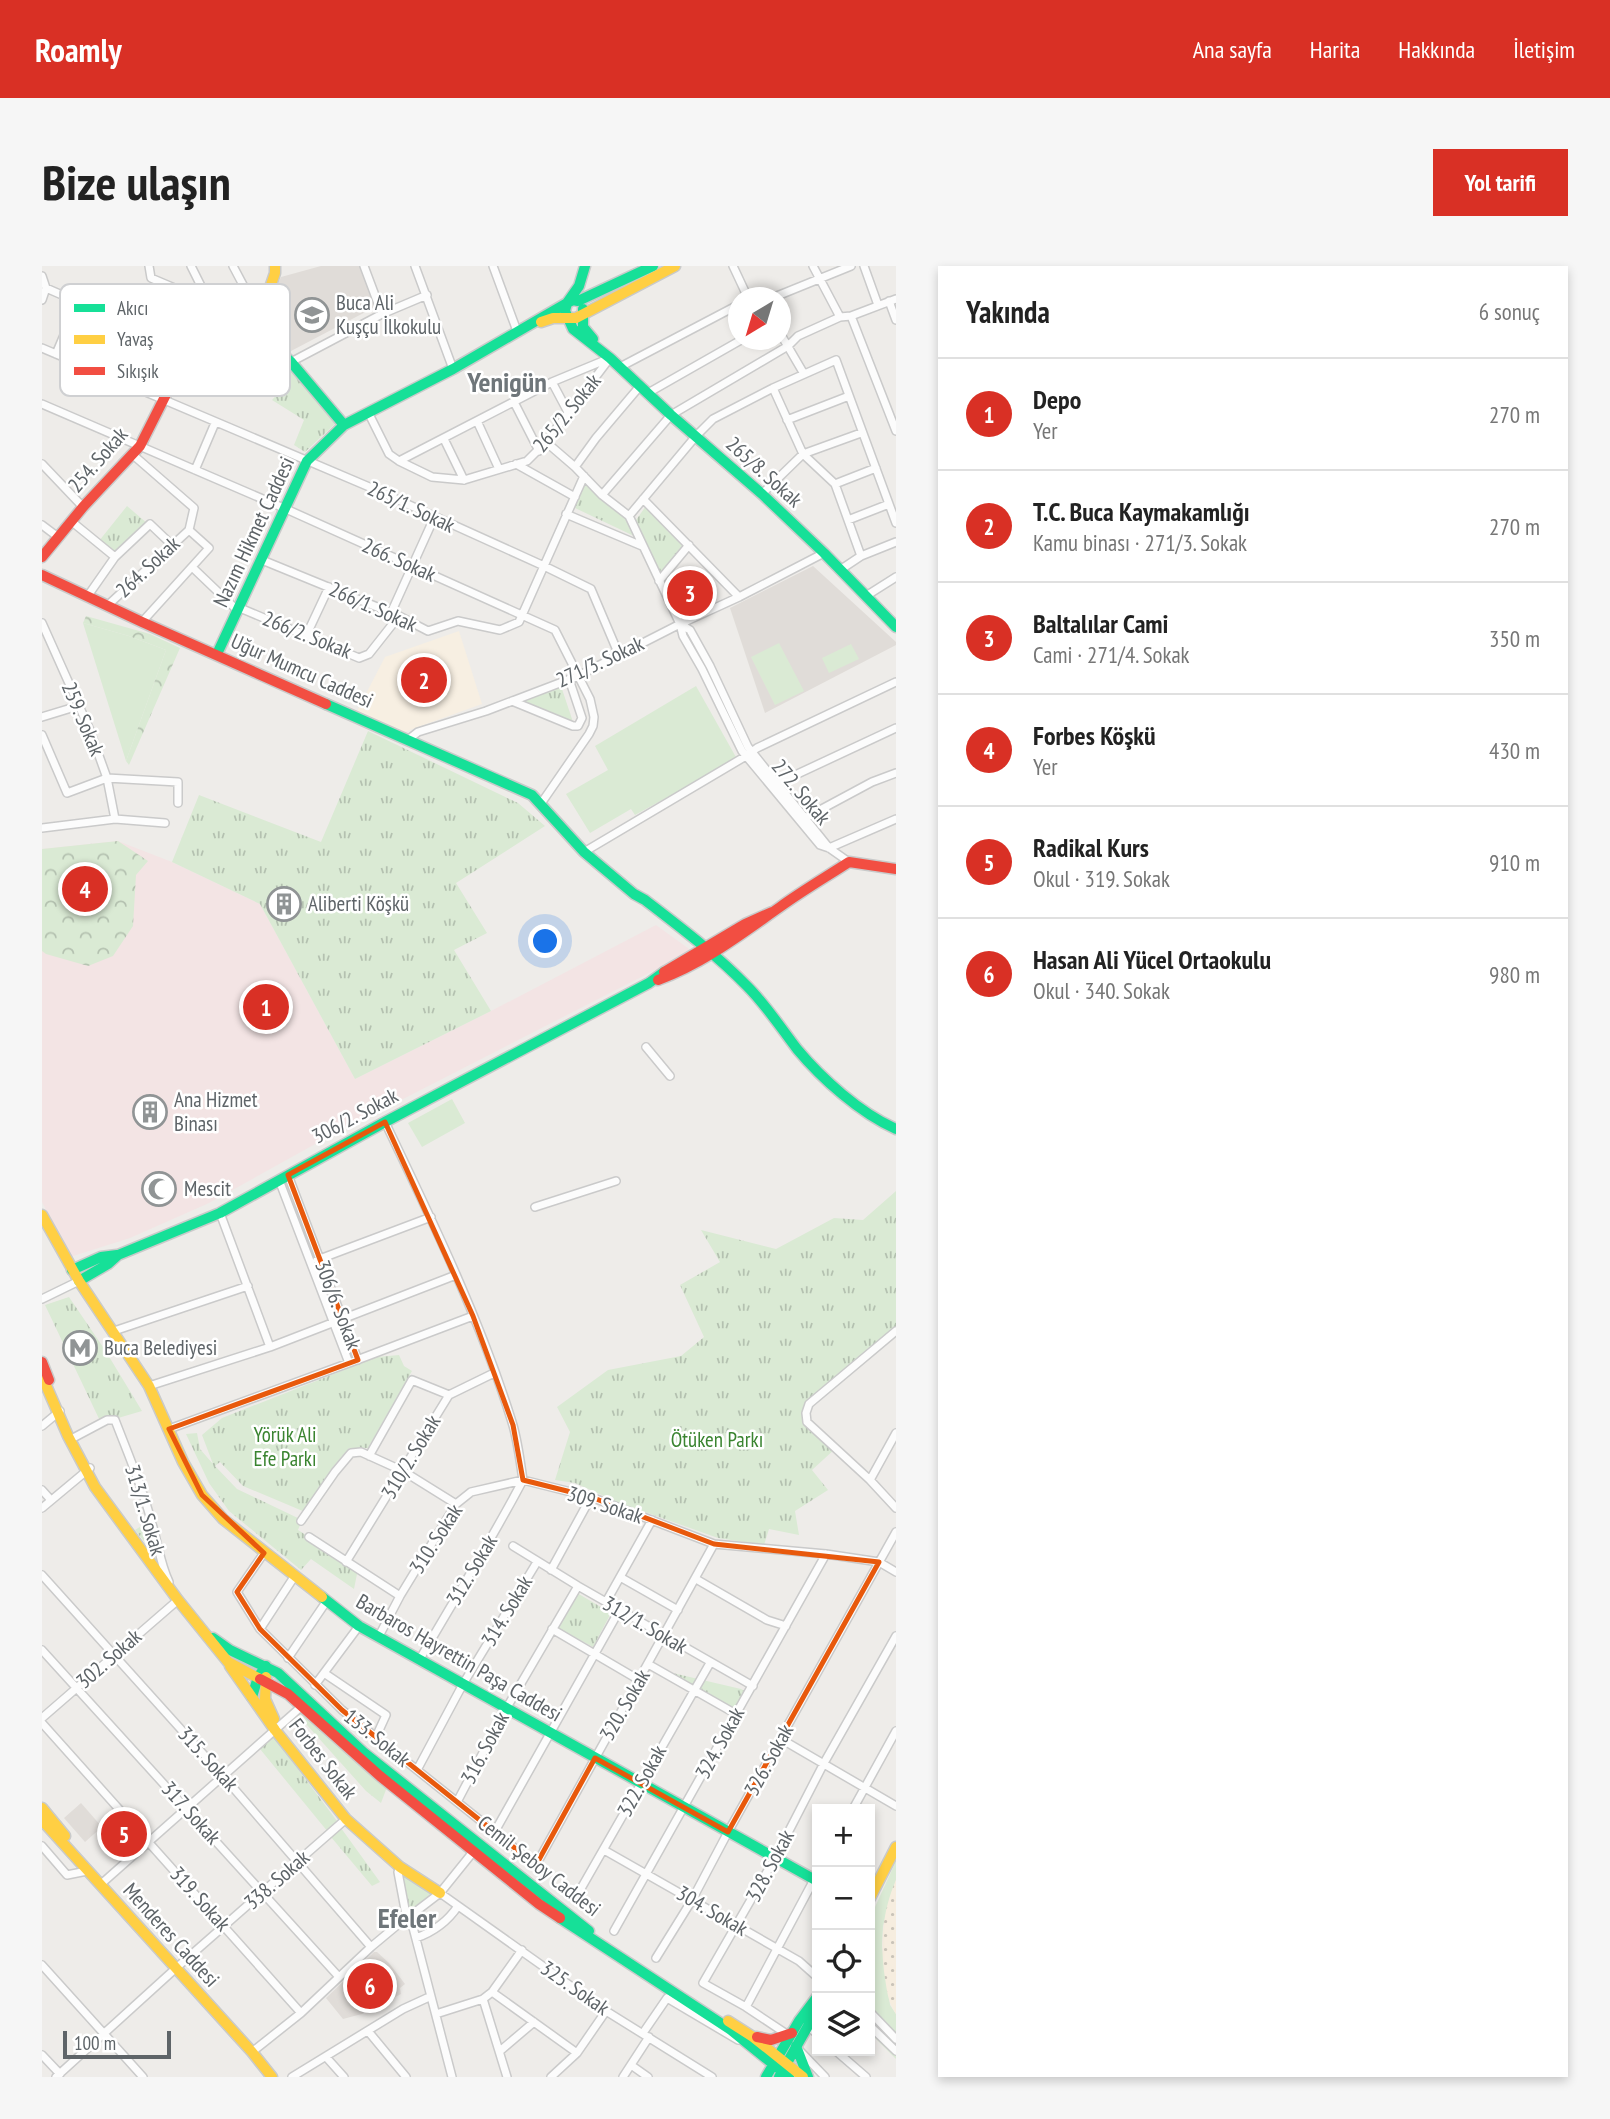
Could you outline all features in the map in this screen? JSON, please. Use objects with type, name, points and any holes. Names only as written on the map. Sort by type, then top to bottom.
[{"type":"main road","points":[[271,284],[275,266]]},
{"type":"main road","name":"Nazım Hikmet Caddesi","points":[[217,654],[307,461],[344,425],[453,369],[578,299],[653,266]]},
{"type":"main road","points":[[581,314],[675,266]]},
{"type":"main road","points":[[578,299],[574,294],[584,271]]},
{"type":"main road","points":[[569,317],[565,311],[578,299],[584,271]]},
{"type":"main road","name":"265/8. Sokak","points":[[578,299],[582,306],[583,327],[601,351]]},
{"type":"main road","name":"Nazım Hikmet Caddesi","points":[[517,331],[553,318],[576,317],[581,314]]},
{"type":"main road","name":"265/8. Sokak","points":[[569,317],[573,329],[610,358],[762,494],[896,627]]},
{"type":"main road","points":[[291,362],[344,425]]},
{"type":"main road","name":"254. Sokak","points":[[42,557],[83,507],[136,450],[165,396]]},
{"type":"main road","name":"Uğur Mumcu Caddesi","points":[[42,575],[532,795],[584,852],[634,894],[642,905],[707,952],[744,992],[753,995],[828,1082],[880,1122],[896,1129]]},
{"type":"main road","name":"272. Sokak","points":[[849,862],[896,869]]},
{"type":"main road","name":"306/2. Sokak","points":[[79,1281],[118,1255],[220,1213],[385,1122],[649,983],[669,967],[707,952],[751,918],[772,912],[849,862]]},
{"type":"main road","name":"Barbaros Hayrettin Paşa Caddesi","points":[[42,1215],[72,1270],[149,1386],[183,1462],[202,1495],[223,1519],[359,1626],[684,1809],[812,1876]]},
{"type":"main road","points":[[72,1270],[101,1256],[118,1255]]},
{"type":"main road","name":"Forbes Sokak","points":[[42,1362],[60,1411],[87,1469],[124,1529],[228,1662],[275,1730],[346,1819],[400,1867],[440,1893]]},
{"type":"main road","name":"Forbes Sokak","points":[[42,1376],[45,1392],[75,1437],[87,1469]]},
{"type":"main road","name":"Cemil Şeboy Caddesi","points":[[206,1634],[230,1650],[278,1673],[363,1752],[606,1944],[753,2037],[782,2068]]},
{"type":"main road","name":"Forbes Sokak","points":[[228,1662],[288,1694],[302,1706]]},
{"type":"main road","points":[[252,1697],[262,1680],[265,1666]]},
{"type":"main road","points":[[262,1680],[265,1699],[276,1722],[275,1730]]},
{"type":"main road","name":"Cemil Şeboy Caddesi","points":[[302,1706],[352,1753],[539,1903],[731,2030],[756,2051],[782,2068],[805,2077]]},
{"type":"main road","points":[[42,1808],[69,1841],[69,1851]]},
{"type":"main road","name":"Menderes Caddesi","points":[[42,1820],[272,2077]]},
{"type":"main road","points":[[875,1888],[896,1847]]},
{"type":"main road","points":[[782,2068],[790,2034],[812,2004]]},
{"type":"main road","points":[[766,2077],[782,2068],[812,2017]]},
{"type":"main road","points":[[753,2037],[771,2040],[790,2034]]},
{"type":"main road","points":[[796,2046],[805,2077]]},
{"type":"street","points":[[149,266],[152,278],[166,284]]},
{"type":"street","points":[[191,266],[200,284]]},
{"type":"street","points":[[233,266],[243,284]]},
{"type":"street","points":[[363,266],[382,314]]},
{"type":"street","points":[[415,266],[453,369]]},
{"type":"street","points":[[733,266],[743,287]]},
{"type":"street","points":[[813,266],[840,317]]},
{"type":"street","points":[[791,290],[851,266]]},
{"type":"street","points":[[864,266],[877,305]]},
{"type":"street","points":[[496,267],[517,331]]},
{"type":"street","points":[[42,276],[42,300]]},
{"type":"street","points":[[291,362],[382,314],[427,295]]},
{"type":"street","points":[[791,343],[798,336],[840,317],[851,316],[892,300],[896,320]]},
{"type":"street","name":"265/2. Sokak","points":[[620,367],[728,310]]},
{"type":"street","points":[[851,316],[896,431]]},
{"type":"street","points":[[57,354],[60,347]]},
{"type":"street","points":[[575,467],[596,438],[644,389],[728,347]]},
{"type":"street","name":"265/1. Sokak","points":[[42,348],[60,355]]},
{"type":"street","points":[[602,495],[671,415],[781,350]]},
{"type":"street","points":[[790,350],[804,374]]},
{"type":"street","points":[[368,412],[389,454],[399,461],[552,382],[610,358]]},
{"type":"street","name":"265/2. Sokak","points":[[399,461],[432,477],[464,480],[527,461],[539,451],[569,414],[610,358]]},
{"type":"street","points":[[629,516],[713,419],[836,360],[896,523]]},
{"type":"street","points":[[552,382],[569,414]]},
{"type":"street","points":[[773,388],[803,454],[835,484],[861,556]]},
{"type":"street","name":"265/1. Sokak","points":[[157,396],[374,489],[591,589],[619,655]]},
{"type":"street","points":[[787,420],[849,396]]},
{"type":"street","points":[[514,402],[539,451]]},
{"type":"street","name":"266. Sokak","points":[[42,404],[136,450],[195,470],[286,509],[555,630],[590,699],[594,717],[593,726],[540,805]]},
{"type":"street","points":[[477,421],[499,469]]},
{"type":"street","points":[[195,470],[215,423]]},
{"type":"street","points":[[762,494],[803,454],[861,433]]},
{"type":"street","points":[[444,439],[464,480]]},
{"type":"street","points":[[546,442],[602,495],[629,516],[680,624],[683,636],[749,754]]},
{"type":"street","points":[[136,450],[194,508],[189,530]]},
{"type":"street","points":[[42,464],[83,507]]},
{"type":"street","points":[[516,464],[575,497]]},
{"type":"street","points":[[835,484],[876,468]]},
{"type":"street","points":[[522,615],[584,476]]},
{"type":"street","points":[[643,499],[738,597]]},
{"type":"street","points":[[848,520],[889,504]]},
{"type":"street","points":[[566,514],[643,546]]},
{"type":"street","points":[[391,613],[434,518]]},
{"type":"street","points":[[71,521],[115,557]]},
{"type":"street","points":[[87,597],[115,557],[150,524],[172,545]]},
{"type":"street","points":[[42,525],[58,537]]},
{"type":"street","name":"264. Sokak","points":[[107,606],[189,530],[209,548],[142,622]]},
{"type":"street","points":[[840,570],[861,556],[896,542]]},
{"type":"street","points":[[659,581],[689,545]]},
{"type":"street","name":"271/3. Sokak","points":[[409,739],[418,732],[486,711],[578,676],[824,553]]},
{"type":"street","name":"266/1. Sokak","points":[[261,560],[399,616],[428,631],[458,621],[500,630],[519,622],[522,615]]},
{"type":"street","name":"266/2. Sokak","points":[[192,567],[239,610],[359,658],[369,654],[399,616]]},
{"type":"street","points":[[866,596],[896,577]]},
{"type":"street","points":[[306,636],[329,587]]},
{"type":"street","name":"259. Sokak","points":[[42,623],[107,778],[114,819]]},
{"type":"street","points":[[511,701],[578,726],[582,718],[569,679]]},
{"type":"street","points":[[584,852],[749,754],[896,682]]},
{"type":"street","points":[[42,717],[78,706]]},
{"type":"street","points":[[776,784],[896,728]]},
{"type":"street","points":[[42,734],[67,793],[107,778],[178,782],[178,803]]},
{"type":"street","name":"272. Sokak","points":[[749,754],[829,848]]},
{"type":"street","name":"272. Sokak","points":[[749,754],[820,845],[849,862]]},
{"type":"street","points":[[804,818],[872,782],[896,773]]},
{"type":"street","points":[[42,828],[114,819],[165,823]]},
{"type":"street","points":[[829,848],[896,819]]},
{"type":"street","points":[[881,826],[896,828]]},
{"type":"street","points":[[646,1047],[670,1076]]},
{"type":"street","points":[[385,1122],[431,1217],[473,1316],[513,1425],[523,1480]]},
{"type":"street","name":"306/6. Sokak","points":[[284,1177],[321,1259],[358,1360],[349,1363],[311,1262],[284,1177]]},
{"type":"street","points":[[535,1207],[615,1181]]},
{"type":"street","points":[[220,1213],[270,1346]]},
{"type":"street","points":[[311,1262],[431,1217]]},
{"type":"street","points":[[149,1386],[270,1346],[456,1275]]},
{"type":"street","points":[[42,1299],[79,1281]]},
{"type":"street","points":[[114,1331],[248,1286]]},
{"type":"street","points":[[358,1360],[473,1316]]},
{"type":"street","points":[[896,1331],[809,1404],[806,1413],[807,1422],[896,1508]]},
{"type":"street","points":[[169,1429],[349,1363]]},
{"type":"street","name":"310/2. Sokak","points":[[346,1562],[449,1395],[494,1373]]},
{"type":"street","points":[[369,1456],[412,1380],[449,1395]]},
{"type":"street","points":[[42,1426],[60,1411]]},
{"type":"street","name":"313/1. Sokak","points":[[75,1437],[107,1420],[115,1420],[139,1482],[163,1569],[178,1600]]},
{"type":"street","points":[[870,1480],[893,1445],[896,1433]]},
{"type":"street","points":[[301,1521],[351,1453],[361,1452],[403,1471],[456,1504]]},
{"type":"street","points":[[42,1508],[87,1469]]},
{"type":"street","name":"309. Sokak","points":[[523,1480],[591,1497],[713,1544],[826,1554],[879,1562],[896,1572]]},
{"type":"street","name":"310. Sokak","points":[[379,1636],[456,1504],[471,1492],[523,1480]]},
{"type":"street","name":"312. Sokak","points":[[420,1659],[494,1535],[523,1480]]},
{"type":"street","points":[[42,1490],[51,1500]]},
{"type":"street","points":[[551,1570],[591,1497]]},
{"type":"street","points":[[606,1602],[652,1520]]},
{"type":"street","name":"326. Sokak","points":[[656,1958],[692,1900],[896,1532]]},
{"type":"street","points":[[309,1537],[400,1596]]},
{"type":"street","name":"320. Sokak","points":[[536,1865],[713,1544]]},
{"type":"street","name":"312/1. Sokak","points":[[513,1546],[709,1663],[753,1686]]},
{"type":"street","name":"133. Sokak","points":[[264,1553],[237,1592],[260,1629],[342,1710],[536,1865]]},
{"type":"street","name":"324. Sokak","points":[[614,1931],[826,1554]]},
{"type":"street","name":"314. Sokak","points":[[417,1770],[463,1684],[537,1562]]},
{"type":"street","name":"315. Sokak","points":[[42,1575],[223,1776],[371,1947]]},
{"type":"street","points":[[260,1629],[294,1577]]},
{"type":"street","points":[[620,1577],[678,1611]]},
{"type":"street","points":[[696,1579],[767,1620],[786,1626]]},
{"type":"street","name":"316. Sokak","points":[[457,1802],[506,1709],[578,1586]]},
{"type":"street","name":"302. Sokak","points":[[42,1721],[76,1687],[178,1600]]},
{"type":"street","points":[[288,1658],[326,1602]]},
{"type":"street","points":[[495,1833],[620,1609]]},
{"type":"street","points":[[315,1685],[359,1626]]},
{"type":"street","points":[[552,1629],[639,1680]]},
{"type":"street","name":"328. Sokak","points":[[746,2007],[703,1983],[775,1858],[824,1763],[896,1636]]},
{"type":"street","name":"317. Sokak","points":[[42,1650],[339,1977]]},
{"type":"street","name":"322. Sokak","points":[[575,1899],[709,1663]]},
{"type":"street","points":[[648,1664],[736,1714]]},
{"type":"street","points":[[324,1673],[386,1715],[376,1737]]},
{"type":"street","points":[[100,1885],[302,1706]]},
{"type":"street","name":"319. Sokak","points":[[42,1721],[301,2013]]},
{"type":"street","points":[[856,1804],[896,1731]]},
{"type":"street","points":[[781,1739],[896,1806]]},
{"type":"street","name":"338. Sokak","points":[[58,2076],[346,1819]]},
{"type":"street","points":[[42,1846],[67,1875],[87,1871]]},
{"type":"street","name":"304. Sokak","points":[[604,1850],[799,1961],[812,1973]]},
{"type":"street","points":[[252,2052],[301,2013],[371,1947],[440,1893],[473,1852]]},
{"type":"street","points":[[400,1867],[398,1872],[408,1917],[449,2077]]},
{"type":"street","points":[[790,2034],[746,2007],[812,1885]]},
{"type":"street","name":"325. Sokak","points":[[440,1893],[606,2011],[712,2077]]},
{"type":"street","points":[[416,1938],[438,1928],[458,1906]]},
{"type":"street","points":[[408,1917],[436,2014],[449,2077]]},
{"type":"street","points":[[436,2014],[483,1999],[492,1992],[522,1950]]},
{"type":"street","points":[[42,1965],[143,2077]]},
{"type":"street","points":[[492,1992],[577,2053]]},
{"type":"street","points":[[292,2077],[402,2009],[427,1998]]},
{"type":"street","points":[[623,2077],[667,1998],[756,2051]]},
{"type":"street","points":[[483,1999],[508,2077]]},
{"type":"street","points":[[551,2077],[577,2053],[606,2011]]},
{"type":"street","points":[[875,2017],[896,2039]]},
{"type":"street","points":[[500,2052],[534,2022]]},
{"type":"street","points":[[808,2026],[812,2030]]},
{"type":"street","points":[[368,2031],[406,2077]]},
{"type":"street","points":[[875,2031],[896,2051]]},
{"type":"street","points":[[796,2046],[825,2077]]},
{"type":"street","points":[[42,2055],[58,2076]]},
{"type":"street","points":[[842,2056],[866,2077]]},
{"type":"street","points":[[326,2057],[344,2077]]},
{"type":"street","points":[[631,2065],[648,2077]]},
{"type":"highlighted area","points":[[385,1122],[473,1316],[513,1425],[523,1480],[591,1497],[714,1544],[879,1562],[728,1832],[595,1758],[536,1865],[342,1710],[260,1629],[237,1592],[264,1553],[202,1495],[169,1429],[358,1360],[288,1175]]},
{"type":"shaded area","name":"Buca Ali Kuşçu İlkokulu","points":[[321,266],[361,266],[375,307],[291,351],[290,284],[278,284],[281,277]]},
{"type":"shaded area","points":[[813,566],[896,642],[896,645],[765,713],[730,608]]},
{"type":"shaded area","points":[[459,631],[482,704],[404,732],[357,711],[385,657]]},
{"type":"shaded area","points":[[118,841],[172,862],[260,904],[355,1079],[656,925],[692,951],[317,1143],[209,1203],[130,1238],[70,1257],[42,1202],[42,849]]},
{"type":"shaded area","points":[[81,1803],[102,1827],[85,1842],[64,1818]]},
{"type":"shaded area","points":[[374,1952],[389,1963],[405,1984],[400,1988],[401,1994],[362,2014],[343,2019],[326,1998]]},
{"type":"green space","points":[[290,371],[336,423],[305,452],[294,445],[304,420],[272,400],[276,396],[290,396]]},
{"type":"green space","points":[[585,481],[626,517],[634,536],[575,508]]},
{"type":"green space","points":[[127,506],[148,524],[115,554],[99,541]]},
{"type":"green space","points":[[646,506],[684,543],[661,574],[636,520]]},
{"type":"green space","points":[[86,616],[150,634],[180,648],[129,765],[126,761],[166,650],[83,623]]},
{"type":"green space","points":[[83,623],[166,650],[126,761]]},
{"type":"green space","points":[[779,643],[804,691],[775,705],[751,657]]},
{"type":"green space","points":[[851,644],[859,659],[829,673],[822,658]]},
{"type":"green space","points":[[561,686],[574,725],[517,701]]},
{"type":"green space","points":[[696,686],[737,759],[635,815],[631,809],[590,833],[566,794],[608,770],[595,746]]},
{"type":"green space","points":[[368,731],[518,803],[545,826],[456,883],[487,933],[454,950],[491,1011],[355,1079],[260,904],[172,862],[199,795],[321,842]]},
{"type":"green space","points":[[118,841],[148,861],[136,875],[133,926],[113,956],[88,966],[46,954],[42,951],[42,849]]},
{"type":"green space","points":[[452,1099],[465,1123],[422,1147],[408,1123]]},
{"type":"green space","name":"Ötüken Parkı","points":[[896,1191],[896,1331],[809,1404],[807,1422],[836,1448],[812,1470],[828,1490],[795,1511],[799,1535],[769,1529],[764,1545],[718,1538],[617,1502],[575,1483],[555,1480],[570,1432],[557,1407],[608,1370],[681,1356],[704,1337],[680,1285],[720,1262],[701,1230],[776,1249],[834,1218],[863,1220]]},
{"type":"green space","points":[[69,1297],[142,1411],[101,1423],[45,1305]]},
{"type":"green space","name":"Yörük Ali Efe Parkı","points":[[399,1355],[404,1366],[412,1371],[368,1448],[349,1448],[332,1468],[305,1512],[243,1486],[220,1462],[215,1466],[237,1489],[302,1520],[298,1530],[358,1569],[354,1589],[311,1559],[301,1570],[229,1511],[209,1483],[186,1434],[197,1433],[200,1449],[213,1464],[202,1435],[222,1418],[377,1357]]},
{"type":"green space","points":[[149,1521],[158,1559],[135,1530]]},
{"type":"green space","points":[[577,1593],[611,1613],[593,1647],[558,1628]]},
{"type":"green space","points":[[647,1667],[741,1689],[748,1693],[736,1713],[691,1693]]},
{"type":"green space","points":[[302,1712],[387,1787],[381,1803],[366,1791],[298,1715]]},
{"type":"green space","points":[[274,1737],[337,1821],[328,1832],[260,1749]]},
{"type":"green space","points":[[341,1828],[380,1882],[372,1886],[331,1837]]},
{"type":"green space","points":[[896,1861],[896,1880],[883,1926],[882,1946],[890,2005],[896,2014],[896,2059],[875,2038],[875,1907]]},
{"type":"green space","points":[[404,1874],[432,1893],[410,1913],[406,1905]]},
{"type":"sand","points":[[896,1880],[896,2014],[887,1992],[883,1940],[885,1916]]},
{"type":"traffic: fast","points":[[217,654],[307,461],[344,425],[453,369],[567,303],[579,286],[585,266]]},
{"type":"traffic: fast","points":[[653,266],[578,301],[567,303],[565,311],[573,329],[610,358],[762,494],[896,627]]},
{"type":"traffic: fast","points":[[583,309],[583,327],[593,339]]},
{"type":"traffic: fast","points":[[290,361],[344,425]]},
{"type":"traffic: fast","points":[[326,704],[532,795],[584,852],[634,894],[698,941],[735,974],[761,1001],[818,1072],[855,1105],[896,1129]]},
{"type":"traffic: fast","points":[[79,1281],[118,1255],[220,1213],[385,1122],[649,983],[664,972]]},
{"type":"traffic: fast","points":[[72,1270],[101,1257],[117,1255]]},
{"type":"traffic: fast","points":[[322,1597],[359,1626],[812,1878]]},
{"type":"traffic: fast","points":[[213,1638],[230,1650],[278,1673],[363,1752],[589,1931]]},
{"type":"traffic: fast","points":[[252,1697],[258,1677],[266,1666]]},
{"type":"traffic: fast","points":[[560,1918],[731,2030],[789,2077]]},
{"type":"traffic: fast","points":[[766,2077],[812,2004]]},
{"type":"traffic: fast","points":[[779,2077],[812,2017]]},
{"type":"traffic: fast","points":[[796,2046],[808,2077]]},
{"type":"traffic: slow","points":[[271,284],[275,266]]},
{"type":"traffic: slow","points":[[541,322],[553,318],[576,318],[675,266]]},
{"type":"traffic: slow","points":[[42,1215],[79,1281],[149,1386],[183,1462],[202,1495],[223,1519],[322,1597]]},
{"type":"traffic: slow","points":[[42,1376],[68,1436],[95,1487],[178,1600],[228,1662],[260,1679]]},
{"type":"traffic: slow","points":[[230,1666],[275,1730],[346,1819],[400,1867],[440,1893]]},
{"type":"traffic: slow","points":[[266,1677],[265,1699],[274,1719]]},
{"type":"traffic: slow","points":[[42,1808],[65,1836]]},
{"type":"traffic: slow","points":[[42,1820],[272,2077]]},
{"type":"traffic: slow","points":[[875,1888],[896,1847]]},
{"type":"traffic: slow","points":[[728,2021],[753,2037],[803,2077]]},
{"type":"traffic: jam","points":[[42,557],[83,507],[140,446],[165,396]]},
{"type":"traffic: jam","points":[[42,575],[326,704]]},
{"type":"traffic: jam","points":[[658,980],[721,948],[849,862],[896,869]]},
{"type":"traffic: jam","points":[[664,972],[745,924],[772,912]]},
{"type":"traffic: jam","points":[[42,1362],[49,1380]]},
{"type":"traffic: jam","points":[[260,1679],[288,1694],[380,1776],[560,1918]]},
{"type":"traffic: jam","points":[[757,2037],[771,2040],[792,2033]]},
{"type":"place","name":"Buca Ali Kuşçu İlkokulu","points":[[312,315]]},
{"type":"place","name":"Baltalılar Cami","points":[[690,593]]},
{"type":"place","name":"T.C. Buca Kaymakamlığı","points":[[424,680]]},
{"type":"place","name":"Forbes Köşkü","points":[[85,889]]},
{"type":"place","name":"Aliberti Köşkü","points":[[284,904]]},
{"type":"place","name":"Depo","points":[[266,1007]]},
{"type":"place","name":"Ana Hizmet Binası","points":[[150,1112]]},
{"type":"place","name":"Mescit","points":[[159,1189]]},
{"type":"place","name":"Buca Belediyesi","points":[[80,1348]]},
{"type":"place","name":"Radikal Kurs","points":[[124,1834]]},
{"type":"place","name":"Hasan Ali Yücel Ortaokulu","points":[[370,1986]]},
{"type":"district","name":"Yenigün","points":[[507,382]]},
{"type":"district","name":"Efeler","points":[[407,1918]]}]
